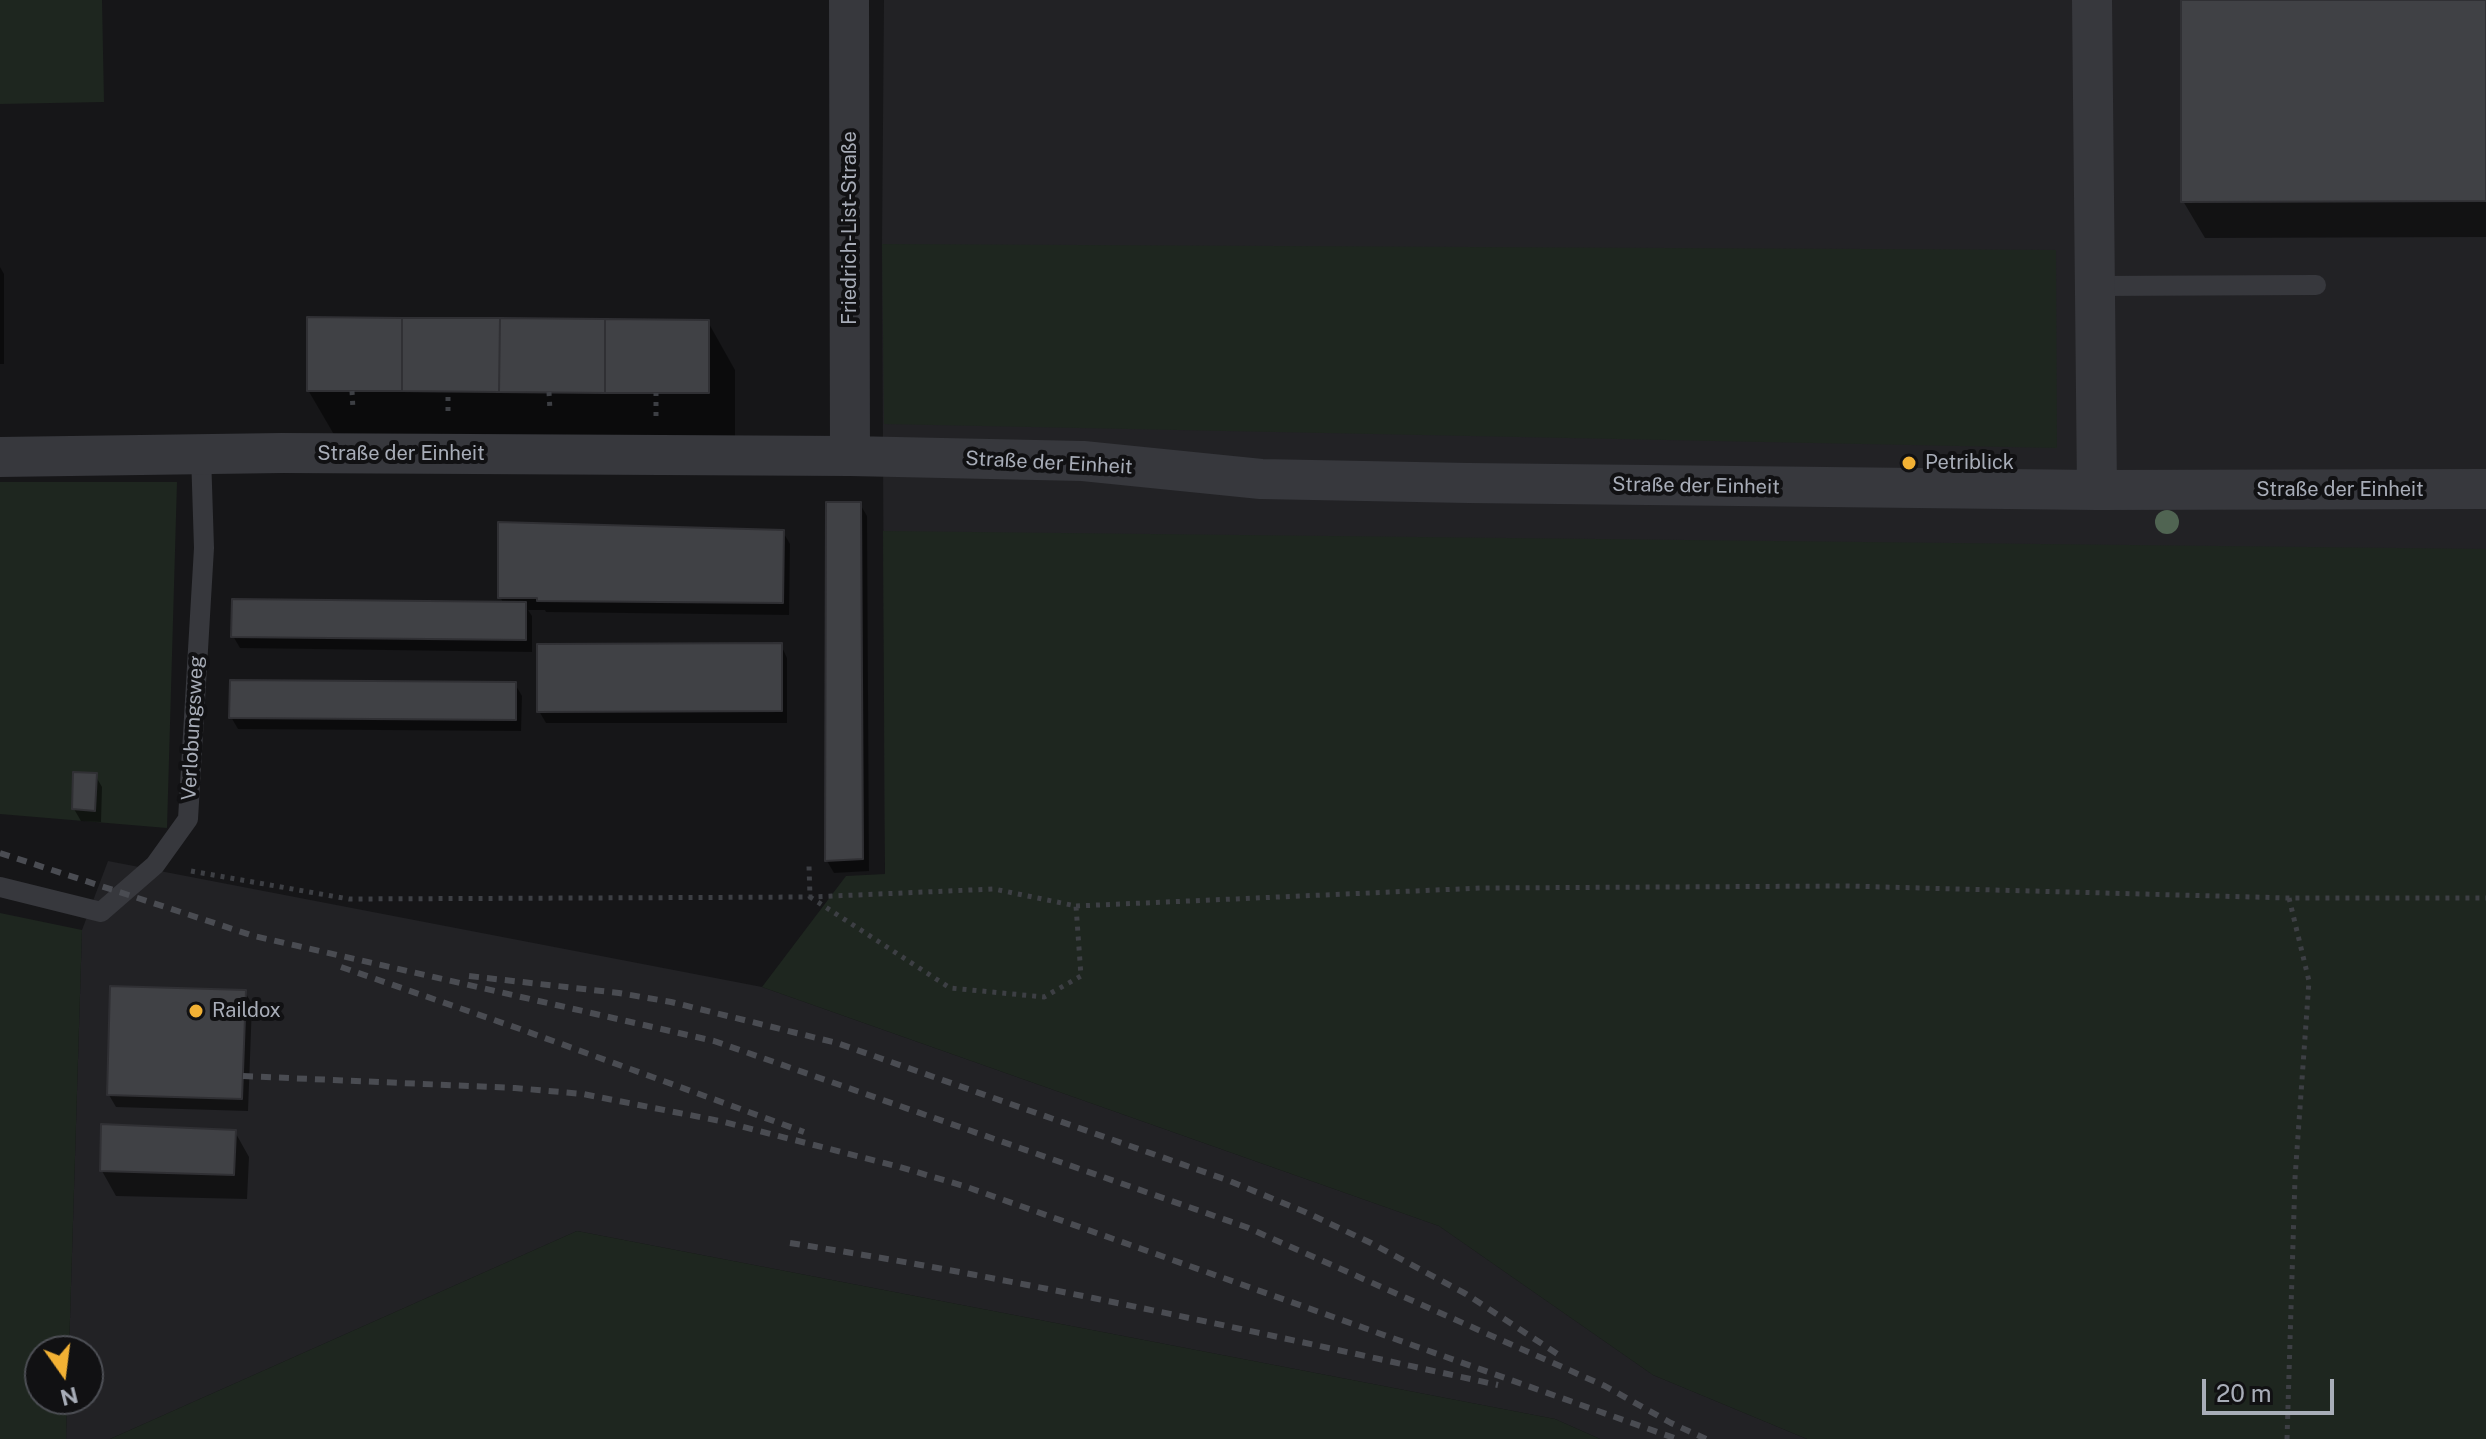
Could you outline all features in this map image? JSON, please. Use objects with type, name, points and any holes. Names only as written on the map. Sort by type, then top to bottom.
[{"type":"street","name":"Friedrich-List-Straße","points":[[849,0],[850,456]]},
{"type":"street","points":[[2092,0],[2097,490]]},
{"type":"street","name":"Straße der Einheit","points":[[0,457],[201,454],[850,456],[1083,461],[1261,479],[2097,490],[2486,489]]},
{"type":"lane","points":[[2095,286],[2316,285]]},
{"type":"lane","name":"Verlobungsweg","points":[[0,887],[101,912],[155,865],[188,819],[204,548],[201,454]]},
{"type":"path","points":[[352,391],[353,422]]},
{"type":"path","points":[[448,392],[448,422]]},
{"type":"path","points":[[549,392],[550,422]]},
{"type":"path","points":[[656,393],[656,422]]},
{"type":"path","points":[[155,865],[349,899],[810,897],[994,889],[1076,906],[1481,888],[1831,886],[2289,898],[2486,898]]},
{"type":"path","points":[[809,866],[810,897]]},
{"type":"path","points":[[810,897],[950,988],[1044,997],[1081,976],[1076,906]]},
{"type":"path","points":[[2287,1439],[2295,1178],[2309,981],[2289,898]]},
{"type":"shaded area","points":[[0,0],[102,0],[104,102],[0,104]]},
{"type":"shaded area","points":[[884,0],[2486,0],[2486,851],[885,874]]},
{"type":"shaded area","points":[[882,244],[2056,250],[2057,448],[884,424]]},
{"type":"shaded area","points":[[0,482],[177,482],[167,828],[0,814]]},
{"type":"shaded area","points":[[883,531],[2486,549],[2486,1439],[1807,1439],[1653,1375],[1439,1226],[762,987],[846,876],[885,874]]},
{"type":"shaded area","points":[[108,861],[762,987],[1439,1226],[1653,1375],[1807,1439],[1600,1439],[1555,1419],[577,1231],[110,1439],[66,1439],[67,1415],[104,1415],[104,1335],[69,1335],[82,930]]},
{"type":"shaded area","points":[[0,913],[82,930],[69,1335],[24,1335],[24,1415],[67,1415],[66,1439],[0,1439]]},
{"type":"shaded area","points":[[577,1231],[1555,1419],[1600,1439],[110,1439]]},
{"type":"building","points":[[2181,0],[2486,0],[2486,201],[2181,202]]},
{"type":"building","points":[[307,317],[402,318],[402,391],[307,391]]},
{"type":"building","points":[[402,318],[500,318],[499,392],[402,391]]},
{"type":"building","points":[[500,318],[605,319],[605,393],[499,392]]},
{"type":"building","points":[[605,319],[709,320],[709,393],[605,393]]},
{"type":"building","points":[[826,502],[861,502],[863,859],[825,861]]},
{"type":"building","points":[[498,522],[784,530],[783,603],[498,598]]},
{"type":"building","points":[[232,599],[526,602],[526,640],[231,637]]},
{"type":"building","points":[[782,643],[782,711],[537,712],[537,644]]},
{"type":"building","points":[[230,680],[516,682],[516,720],[229,718]]},
{"type":"building","points":[[73,772],[97,773],[95,811],[72,809]]},
{"type":"building","points":[[110,986],[246,990],[242,1099],[107,1095]]},
{"type":"building","points":[[101,1124],[236,1130],[234,1175],[100,1171]]},
{"type":"railway","points":[[0,853],[254,936],[714,1041],[1246,1227],[1605,1386],[1706,1439]]},
{"type":"railway","points":[[341,967],[804,1132]]},
{"type":"railway","points":[[469,976],[671,1002],[837,1043],[1227,1180],[1305,1212],[1466,1294],[1562,1357]]},
{"type":"railway","points":[[243,1076],[583,1094],[720,1121],[967,1187],[1677,1439]]},
{"type":"railway","points":[[790,1243],[1057,1291],[1498,1385]]},
{"type":"place","name":"Petriblick","points":[[1909,463]]},
{"type":"place","name":"Raildox","points":[[196,1011]]}]
